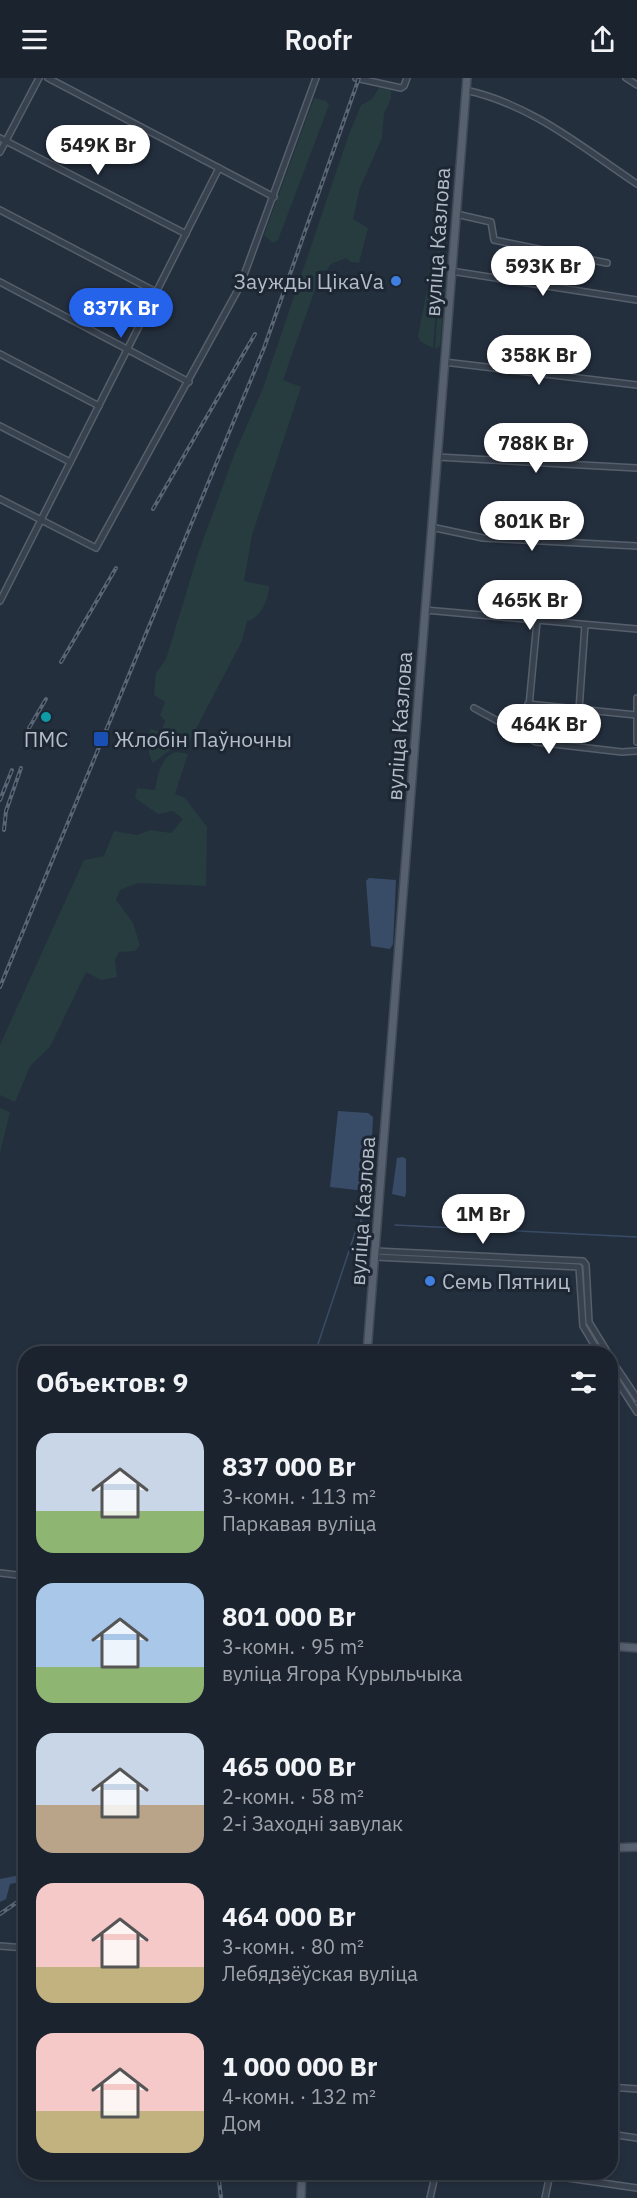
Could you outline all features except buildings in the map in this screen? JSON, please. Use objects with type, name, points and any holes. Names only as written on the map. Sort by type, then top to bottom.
[{"type":"main road","points":[[461,78],[464,102]]},
{"type":"main road","points":[[464,102],[467,78]]},
{"type":"main road","name":"вуліца Казлова","points":[[368,1346],[464,102]]},
{"type":"main road","points":[[618,1647],[637,1648]]},
{"type":"main road","points":[[618,1848],[637,1847]]},
{"type":"main road","points":[[301,2198],[302,2180]]},
{"type":"street","points":[[0,152],[3,139],[39,78]]},
{"type":"street","points":[[48,78],[274,197]]},
{"type":"street","points":[[0,499],[96,548],[240,286],[316,78]]},
{"type":"street","points":[[356,78],[401,88],[407,78]]},
{"type":"street","points":[[626,78],[637,85]]},
{"type":"street","points":[[465,90],[506,101],[557,128],[637,184]]},
{"type":"street","points":[[3,139],[186,234]]},
{"type":"street","points":[[0,601],[219,168]]},
{"type":"street","points":[[0,210],[156,292]]},
{"type":"street","points":[[456,214],[491,222],[494,240],[607,263]]},
{"type":"street","points":[[451,271],[637,300]]},
{"type":"street","points":[[0,282],[189,382]]},
{"type":"street","points":[[0,354],[99,406]]},
{"type":"street","points":[[444,362],[637,385]]},
{"type":"street","points":[[0,426],[70,462]]},
{"type":"street","points":[[437,457],[637,468]]},
{"type":"street","points":[[431,527],[483,538],[637,546]]},
{"type":"street","points":[[425,610],[637,629]]},
{"type":"street","points":[[526,738],[537,621]]},
{"type":"street","points":[[579,710],[585,625]]},
{"type":"street","points":[[637,698],[637,742]]},
{"type":"street","points":[[528,704],[636,715]]},
{"type":"street","points":[[474,708],[536,742],[622,752],[637,751]]},
{"type":"street","points":[[375,1254],[579,1267],[583,1326],[595,1346]]},
{"type":"street","points":[[375,1254],[583,1262],[586,1265],[589,1322],[604,1346]]},
{"type":"street","points":[[618,1370],[637,1398]]},
{"type":"street","points":[[618,1382],[637,1412]]},
{"type":"street","points":[[0,1572],[18,1575]]},
{"type":"street","points":[[0,1946],[18,1947]]},
{"type":"street","points":[[618,2088],[637,2089]]},
{"type":"street","points":[[618,2135],[637,2138]]},
{"type":"street","points":[[430,2198],[434,2180]]},
{"type":"street","points":[[545,2198],[549,2180]]},
{"type":"street","points":[[587,2180],[637,2188]]},
{"type":"green space","points":[[379,88],[391,90],[391,99],[384,113],[382,138],[360,188],[353,219],[368,228],[359,263],[351,262],[346,258],[331,264],[327,270],[322,270],[283,380],[301,387],[252,535],[244,581],[269,586],[266,602],[256,616],[247,621],[242,641],[189,742],[189,750],[173,748],[153,763],[148,746],[149,732],[151,729],[161,732],[165,721],[160,715],[165,702],[154,695],[156,673],[166,659],[198,554],[234,455],[263,388],[349,134],[361,105],[372,99]]},
{"type":"green space","points":[[314,98],[326,101],[329,105],[278,240],[273,243],[264,235]]},
{"type":"green space","points":[[442,251],[448,253],[440,346],[435,349]]},
{"type":"green space","points":[[440,252],[433,348],[420,341],[418,336],[427,290],[434,290],[435,275],[428,281],[429,266]]},
{"type":"green space","points":[[176,752],[188,754],[175,794],[185,798],[207,827],[206,886],[138,883],[120,890],[116,900],[133,923],[140,945],[135,951],[119,952],[115,960],[117,977],[101,980],[86,972],[50,1047],[30,1066],[15,1102],[0,1095],[0,1045],[84,860],[104,856],[114,831],[137,835],[150,830],[171,833],[183,819],[173,811],[158,814],[135,798],[137,788],[155,790],[163,762]]},
{"type":"green space","points":[[0,1108],[10,1112],[0,1153]]},
{"type":"water","points":[[369,878],[396,880],[393,944],[390,949],[371,946],[366,881]]},
{"type":"water","points":[[338,1111],[368,1113],[373,1117],[370,1180],[366,1191],[330,1187]]},
{"type":"water","points":[[397,1158],[406,1159],[405,1197],[392,1194]]},
{"type":"water","points":[[18,1875],[18,1882],[10,1884],[6,1899],[0,1902],[0,1879]]},
{"type":"waterway","points":[[361,1222],[363,1191]]},
{"type":"waterway","points":[[317,1346],[357,1227],[361,1223],[371,1224]]},
{"type":"waterway","points":[[395,1225],[637,1237]]},
{"type":"railway","points":[[0,987],[264,348],[359,78]]},
{"type":"railway","points":[[153,509],[255,334]]},
{"type":"railway","points":[[61,662],[116,568]]},
{"type":"railway","points":[[29,728],[46,699]]},
{"type":"railway","points":[[4,830],[6,811],[21,768]]},
{"type":"railway","points":[[0,800],[12,770]]},
{"type":"railway","points":[[0,1914],[18,1902]]},
{"type":"railway","points":[[219,2180],[221,2198]]},
{"type":"place","name":"Заужды ЦікаVа","points":[[396,281]]},
{"type":"place","name":"ПМС","points":[[46,717]]},
{"type":"place","name":"Жлобін Паўночны","points":[[101,739]]},
{"type":"place","name":"Семь Пятниц","points":[[430,1281]]}]
